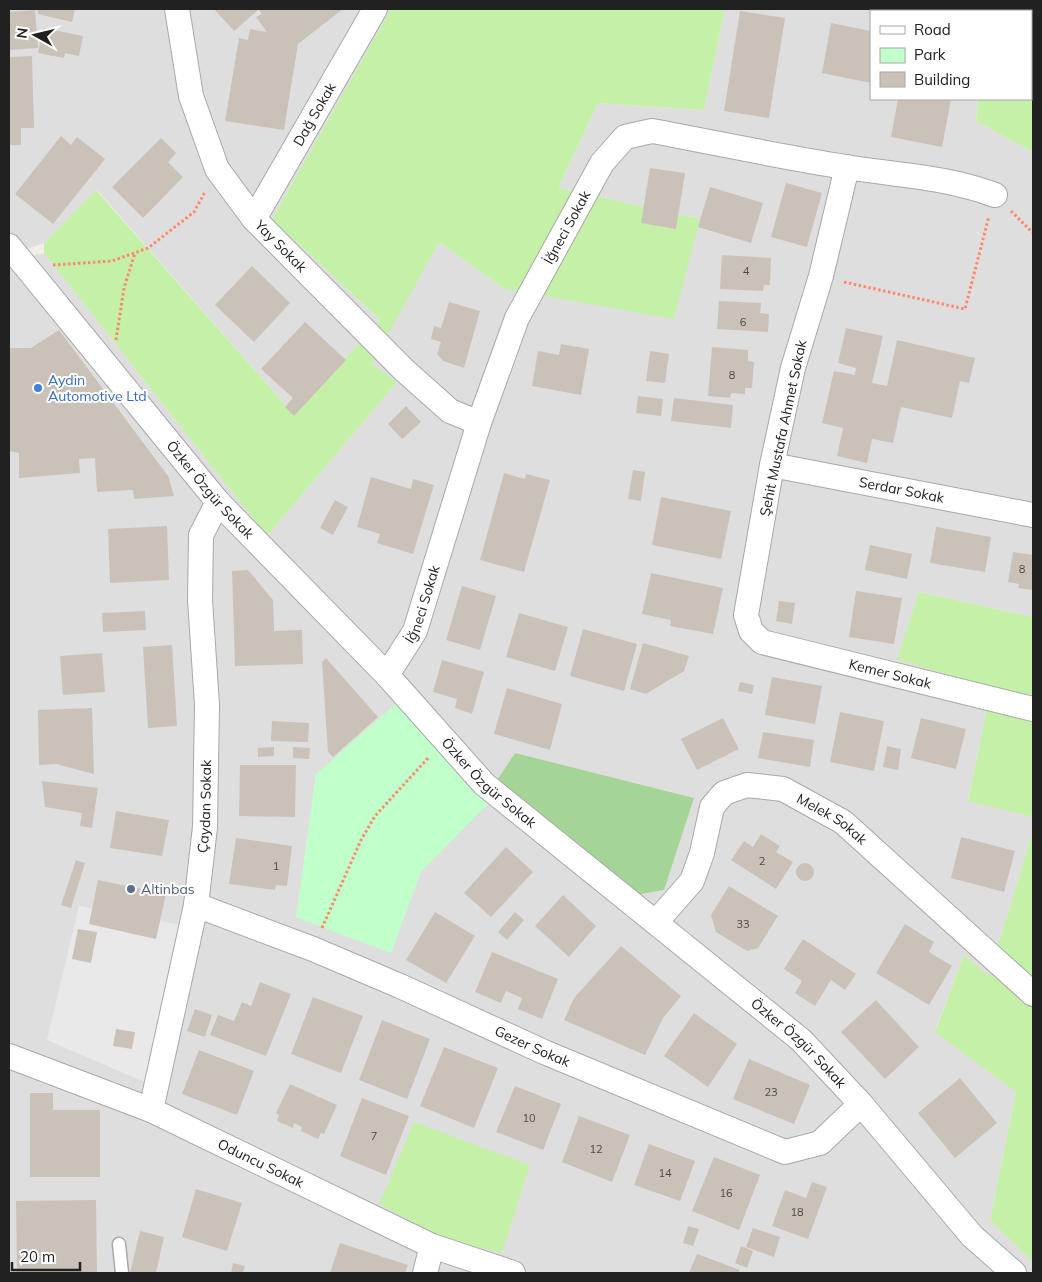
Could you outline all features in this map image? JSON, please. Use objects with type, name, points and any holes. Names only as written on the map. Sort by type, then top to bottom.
[{"type":"street","name":"Yay Sokak","points":[[177,9],[191,96],[217,169],[254,219],[404,370],[450,411],[479,423]]},
{"type":"street","name":"Dağ Sokak","points":[[254,219],[376,9]]},
{"type":"street","name":"İğneci Sokak","points":[[387,675],[415,631],[479,423],[517,318],[602,163],[625,137],[652,131],[847,168],[894,172],[969,185],[995,195]]},
{"type":"street","name":"Şehit Mustafa Ahmet Sokak","points":[[751,631],[746,615],[772,466],[793,368],[821,276],[847,168]]},
{"type":"street","name":"Özker Özgür Sokak","points":[[9,246],[218,502],[387,675],[484,784],[802,1040],[861,1104],[972,1236],[1014,1273]]},
{"type":"street","name":"Serdar Sokak","points":[[772,466],[1033,515]]},
{"type":"street","name":"Çaydan Sokak","points":[[152,1110],[196,906],[205,826],[207,705],[200,600],[202,535],[218,502]]},
{"type":"street","name":"Kemer Sokak","points":[[751,631],[762,642],[1033,709]]},
{"type":"street","name":"Melek Sokak","points":[[656,922],[692,881],[702,853],[712,807],[724,792],[747,785],[783,789],[843,822],[1033,994]]},
{"type":"street","name":"Gezer Sokak","points":[[196,906],[312,949],[544,1052],[785,1152],[820,1143],[861,1104]]},
{"type":"street","name":"Oduncu Sokak","points":[[9,1056],[152,1110],[432,1246],[512,1273]]},
{"type":"street","points":[[425,1273],[432,1246]]},
{"type":"lane","points":[[119,1244],[122,1273]]},
{"type":"path","points":[[26,267],[112,261],[148,248],[194,212],[217,169]]},
{"type":"path","points":[[995,195],[1033,233]]},
{"type":"path","points":[[821,276],[965,309],[995,195]]},
{"type":"path","points":[[111,372],[124,288],[135,253]]},
{"type":"path","points":[[312,949],[361,840],[374,816],[444,740]]},
{"type":"shaded area","points":[[9,9],[391,9],[272,219],[380,320],[294,415],[97,190],[44,243],[9,255]]},
{"type":"shaded area","points":[[725,9],[919,9],[926,10],[870,10],[870,100],[978,100],[976,121],[1033,152],[1033,617],[919,592],[898,659],[991,688],[968,800],[1033,817],[1033,830],[989,977],[964,955],[935,1031],[1016,1092],[990,1220],[1033,1262],[1033,1273],[9,1273],[9,261],[44,253],[267,536],[397,382],[372,364],[391,326],[439,242],[505,289],[700,219],[558,188],[598,103],[704,110]]},
{"type":"shaded area","points":[[79,906],[181,925],[147,1083],[47,1040]]},
{"type":"green space","points":[[391,9],[725,9],[704,110],[598,103],[558,188],[700,219],[674,319],[505,289],[439,242],[372,364],[397,382],[267,536],[44,253],[44,243],[96,190],[294,415],[380,320],[272,219]]},
{"type":"green space","points":[[919,9],[1033,9],[1033,152],[976,121],[978,100],[1032,100],[1032,10]]},
{"type":"green space","points":[[919,592],[1033,617],[1033,817],[968,801],[991,688],[897,659]]},
{"type":"green space","points":[[398,702],[492,800],[421,872],[391,953],[296,917],[316,774]]},
{"type":"green space","points":[[515,753],[694,798],[664,890],[635,895],[496,782]]},
{"type":"green space","points":[[1033,830],[1033,1262],[990,1220],[1016,1092],[935,1032],[964,955],[989,976]]},
{"type":"green space","points":[[414,1122],[530,1165],[502,1253],[444,1239],[379,1204]]},
{"type":"building","points":[[38,9],[75,9],[72,22],[38,14]]},
{"type":"building","points":[[214,9],[257,9],[258,10],[234,31]]},
{"type":"building","points":[[258,9],[343,9],[298,44],[284,130],[225,121],[239,38],[248,40],[250,29],[267,32],[256,17],[262,14]]},
{"type":"building","points":[[35,10],[38,48],[9,50],[9,12]]},
{"type":"building","points":[[740,11],[785,18],[769,118],[724,111]]},
{"type":"building","points":[[831,23],[870,31],[870,83],[822,73]]},
{"type":"building","points":[[43,28],[83,36],[79,56],[65,53],[64,58],[38,53]]},
{"type":"building","points":[[32,56],[34,128],[21,128],[21,145],[9,145],[9,57]]},
{"type":"building","points":[[898,100],[951,100],[942,147],[891,137]]},
{"type":"building","points":[[61,136],[71,145],[77,137],[105,159],[53,224],[15,194]]},
{"type":"building","points":[[161,138],[176,153],[168,162],[183,177],[143,218],[112,187]]},
{"type":"building","points":[[650,168],[685,173],[676,229],[641,223]]},
{"type":"building","points":[[786,183],[822,193],[807,247],[771,237]]},
{"type":"building","points":[[710,187],[763,203],[751,243],[698,227]]},
{"type":"building","points":[[722,255],[771,258],[770,285],[764,285],[763,291],[720,289]]},
{"type":"building","points":[[252,266],[290,303],[254,342],[215,305]]},
{"type":"building","points":[[719,301],[761,303],[760,313],[769,314],[768,332],[717,329]]},
{"type":"building","points":[[449,302],[480,311],[464,368],[443,361],[437,354],[441,342],[431,339],[434,326],[441,328]]},
{"type":"building","points":[[305,322],[346,360],[294,416],[285,407],[293,398],[261,369]]},
{"type":"building","points":[[846,328],[883,336],[872,383],[887,386],[897,340],[975,358],[969,383],[960,381],[952,418],[901,407],[893,443],[872,439],[867,463],[837,456],[843,428],[822,423],[834,371],[855,375],[856,368],[838,363]]},
{"type":"building","points":[[59,330],[168,476],[174,496],[134,499],[133,490],[97,492],[95,458],[79,459],[80,473],[19,478],[19,453],[10,451],[9,348],[31,348]]},
{"type":"building","points":[[561,344],[589,349],[581,395],[532,386],[538,351],[559,355]]},
{"type":"building","points":[[712,347],[748,350],[748,361],[754,362],[752,388],[745,388],[745,394],[731,393],[730,398],[708,396]]},
{"type":"building","points":[[650,351],[669,354],[665,383],[646,381]]},
{"type":"building","points":[[638,396],[663,399],[661,416],[636,413]]},
{"type":"building","points":[[674,398],[733,405],[731,428],[671,421]]},
{"type":"building","points":[[406,406],[421,422],[402,439],[388,424]]},
{"type":"building","points":[[633,470],[645,472],[641,501],[628,499]]},
{"type":"building","points":[[504,473],[525,479],[526,474],[550,480],[524,572],[480,560]]},
{"type":"building","points":[[371,477],[411,489],[413,479],[434,485],[413,554],[377,543],[380,534],[357,527]]},
{"type":"building","points":[[661,497],[731,511],[721,559],[652,545]]},
{"type":"building","points":[[335,500],[348,507],[333,535],[320,528]]},
{"type":"building","points":[[167,526],[169,580],[110,583],[108,529]]},
{"type":"building","points":[[936,527],[991,537],[985,572],[930,563]]},
{"type":"building","points":[[870,545],[912,554],[907,579],[865,570]]},
{"type":"building","points":[[1013,552],[1033,555],[1033,590],[1018,588],[1019,584],[1008,582]]},
{"type":"building","points":[[248,570],[273,600],[274,631],[302,630],[303,664],[235,666],[232,571]]},
{"type":"building","points":[[651,573],[723,588],[713,634],[670,626],[671,620],[642,614]]},
{"type":"building","points":[[462,586],[496,596],[480,650],[446,640]]},
{"type":"building","points":[[856,591],[902,598],[894,644],[849,637]]},
{"type":"building","points":[[779,601],[795,603],[792,624],[776,621]]},
{"type":"building","points":[[145,611],[146,630],[103,632],[102,613]]},
{"type":"building","points":[[519,613],[568,627],[555,671],[506,657]]},
{"type":"building","points":[[583,629],[637,644],[624,691],[570,676]]},
{"type":"building","points":[[643,643],[689,656],[684,671],[646,694],[630,689]]},
{"type":"building","points":[[172,645],[177,726],[148,728],[143,647]]},
{"type":"building","points":[[102,653],[105,692],[63,695],[60,656]]},
{"type":"building","points":[[326,658],[378,717],[333,757],[328,752],[322,662]]},
{"type":"building","points":[[442,660],[484,672],[472,714],[455,708],[457,699],[433,692]]},
{"type":"building","points":[[772,677],[822,686],[815,724],[765,715]]},
{"type":"building","points":[[740,682],[754,685],[752,694],[738,691]]},
{"type":"building","points":[[507,688],[562,704],[550,750],[494,734]]},
{"type":"building","points":[[92,708],[94,774],[56,764],[39,765],[38,710]]},
{"type":"building","points":[[840,712],[884,721],[874,771],[830,762]]},
{"type":"building","points":[[723,718],[739,749],[697,770],[681,739]]},
{"type":"building","points":[[921,718],[966,729],[956,769],[911,758]]},
{"type":"building","points":[[272,721],[309,723],[308,742],[271,741]]},
{"type":"building","points":[[763,732],[814,740],[810,767],[758,758]]},
{"type":"building","points":[[887,746],[901,749],[898,770],[883,767]]},
{"type":"building","points":[[274,747],[274,756],[258,757],[258,748]]},
{"type":"building","points":[[293,747],[310,748],[309,759],[293,758]]},
{"type":"building","points":[[240,765],[296,765],[295,817],[239,816]]},
{"type":"building","points":[[42,781],[98,788],[92,828],[80,826],[82,813],[45,807]]},
{"type":"building","points":[[116,811],[169,820],[162,856],[110,848]]},
{"type":"building","points":[[761,834],[780,846],[776,852],[793,862],[776,889],[731,860],[744,841],[753,847]]},
{"type":"building","points":[[961,837],[1015,851],[1004,892],[951,878]]},
{"type":"building","points":[[236,838],[292,846],[287,886],[276,885],[275,890],[229,884]]},
{"type":"building","points":[[506,847],[533,872],[491,917],[464,893]]},
{"type":"building","points":[[76,860],[85,863],[71,908],[61,905]]},
{"type":"building","points":[[801,863],[809,863],[814,868],[812,879],[801,881],[796,876],[796,868]]},
{"type":"building","points":[[98,880],[166,894],[156,939],[89,924]]},
{"type":"building","points":[[729,886],[778,916],[758,948],[747,951],[716,932],[711,915]]},
{"type":"building","points":[[563,895],[596,926],[569,957],[535,926]]},
{"type":"building","points":[[435,912],[475,936],[446,983],[406,960]]},
{"type":"building","points":[[515,912],[524,920],[507,940],[498,932]]},
{"type":"building","points":[[905,924],[934,942],[929,952],[952,966],[929,1005],[876,973]]},
{"type":"building","points":[[78,929],[97,932],[91,963],[72,959]]},
{"type":"building","points":[[803,939],[856,974],[845,990],[831,980],[815,1006],[795,993],[802,981],[784,969]]},
{"type":"building","points":[[621,946],[681,996],[663,1018],[645,1055],[564,1020],[574,998]]},
{"type":"building","points":[[492,952],[558,979],[542,1019],[518,1009],[522,998],[506,991],[501,1003],[475,992]]},
{"type":"building","points":[[260,982],[291,994],[266,1056],[210,1035],[218,1015],[234,1021],[242,1002],[251,1006]]},
{"type":"building","points":[[313,997],[363,1016],[341,1073],[291,1054]]},
{"type":"building","points":[[876,1000],[919,1047],[885,1079],[841,1032]]},
{"type":"building","points":[[195,1009],[212,1015],[205,1037],[187,1031]]},
{"type":"building","points":[[694,1013],[737,1044],[708,1087],[664,1056]]},
{"type":"building","points":[[382,1020],[430,1039],[407,1099],[359,1080]]},
{"type":"building","points":[[116,1029],[135,1032],[132,1049],[113,1046]]},
{"type":"building","points":[[444,1047],[498,1068],[474,1128],[420,1106]]},
{"type":"building","points":[[199,1050],[254,1071],[237,1115],[182,1094]]},
{"type":"building","points":[[749,1059],[810,1085],[794,1124],[733,1099]]},
{"type":"building","points":[[960,1078],[997,1123],[955,1158],[918,1113]]},
{"type":"building","points":[[290,1084],[337,1105],[324,1134],[321,1133],[318,1139],[301,1131],[302,1127],[294,1123],[293,1128],[277,1121],[279,1115],[276,1113]]},
{"type":"building","points":[[515,1086],[561,1104],[543,1150],[496,1132]]},
{"type":"building","points":[[30,1093],[53,1093],[53,1110],[100,1110],[100,1177],[30,1177]]},
{"type":"building","points":[[362,1098],[409,1116],[386,1175],[340,1156]]},
{"type":"building","points":[[579,1116],[630,1135],[612,1182],[562,1162]]},
{"type":"building","points":[[649,1144],[695,1161],[680,1201],[634,1185]]},
{"type":"building","points":[[714,1157],[760,1175],[739,1230],[692,1211]]},
{"type":"building","points":[[812,1182],[827,1187],[808,1239],[772,1226],[785,1190],[806,1198]]},
{"type":"building","points":[[196,1189],[242,1203],[227,1251],[182,1237]]},
{"type":"building","points":[[96,1200],[97,1273],[17,1273],[16,1201]]},
{"type":"building","points":[[688,1226],[699,1229],[693,1246],[683,1243]]},
{"type":"building","points":[[753,1228],[780,1237],[774,1257],[746,1247]]},
{"type":"building","points":[[140,1231],[164,1237],[156,1273],[130,1273]]},
{"type":"building","points":[[340,1243],[408,1265],[405,1273],[330,1273]]},
{"type":"building","points":[[741,1246],[753,1251],[747,1268],[735,1263]]},
{"type":"building","points":[[697,1254],[740,1270],[738,1273],[689,1273]]},
{"type":"building","points":[[233,1263],[245,1266],[243,1273],[231,1273]]},
{"type":"place","name":"Aydin Automotive Ltd","points":[[38,388]]},
{"type":"place","name":"Altinbas","points":[[131,889]]}]
